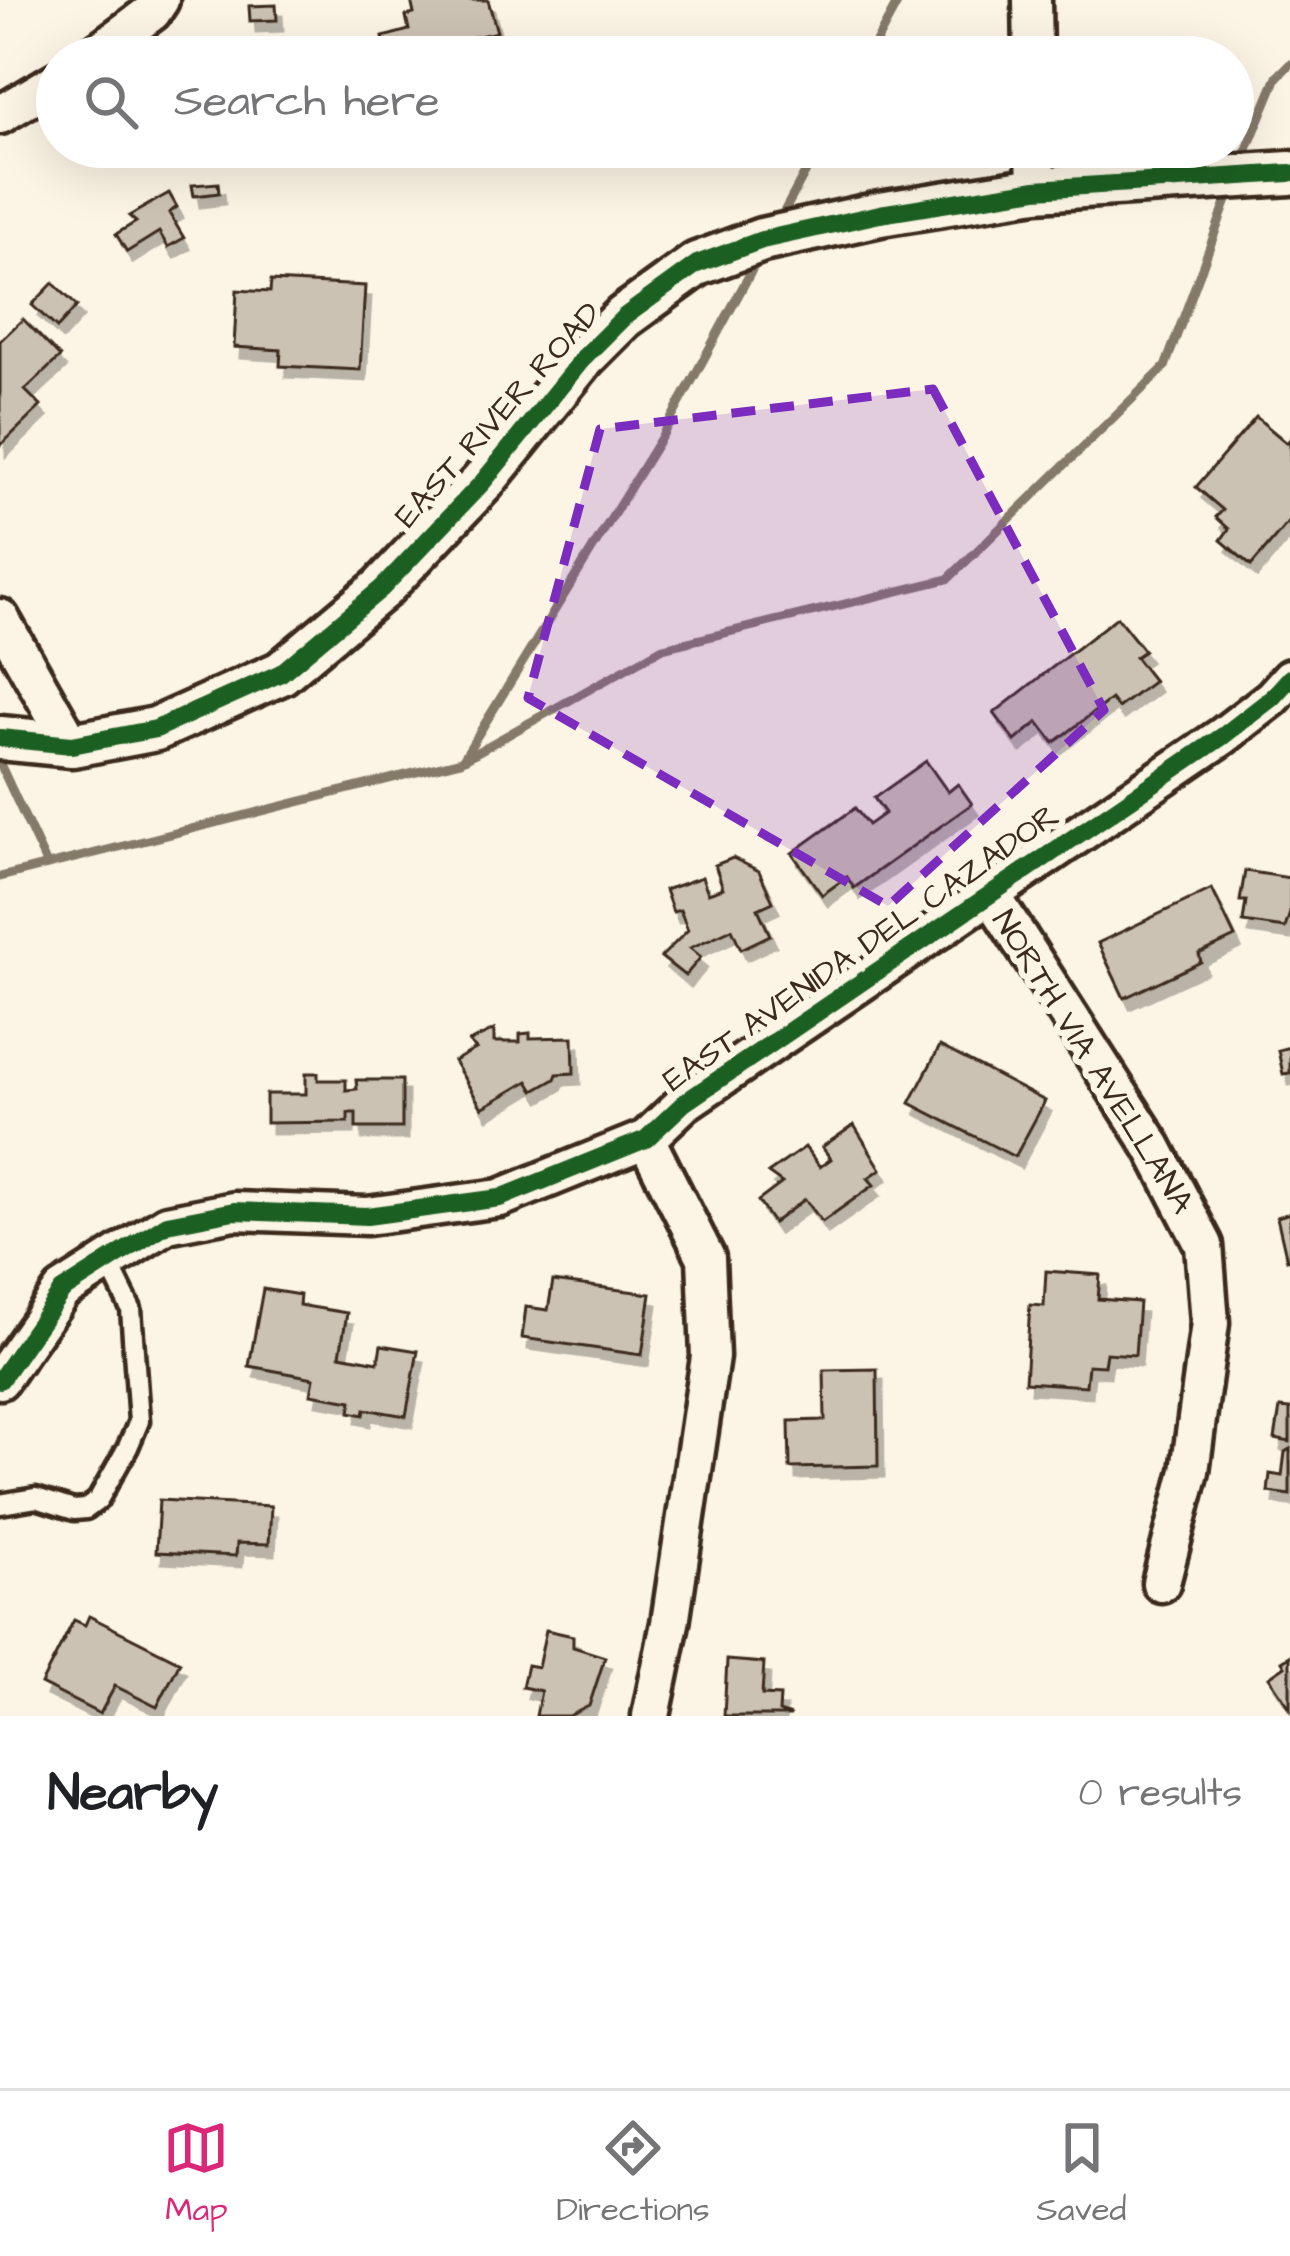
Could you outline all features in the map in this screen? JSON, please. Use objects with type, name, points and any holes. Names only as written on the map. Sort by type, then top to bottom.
[{"type":"street","points":[[119,36],[152,12],[160,0]]},
{"type":"street","points":[[1032,0],[1033,36]]},
{"type":"street","points":[[0,115],[36,94]]},
{"type":"street","name":"EAST RIVER ROAD","points":[[0,738],[72,745],[156,729],[281,673],[382,588],[482,483],[584,357],[624,317],[697,264],[782,235],[880,214],[1035,168],[1290,173]]},
{"type":"street","points":[[0,618],[72,745]]},
{"type":"street","name":"EAST AVENIDA DEL CAZADOR","points":[[0,1380],[62,1291],[167,1224],[234,1211],[368,1216],[500,1198],[646,1139],[684,1102],[1223,736],[1290,678]]},
{"type":"street","name":"NORTH VIA AVELLANA","points":[[990,893],[1153,1147],[1204,1245],[1210,1323],[1190,1472],[1161,1583]]},
{"type":"street","points":[[646,1139],[706,1258],[710,1357],[670,1623],[651,1716]]},
{"type":"lane","points":[[0,1504],[36,1498],[86,1509],[98,1500],[140,1421],[131,1309],[108,1262]]},
{"type":"highlighted area","points":[[933,389],[1104,710],[888,906],[528,698],[600,429]]},
{"type":"building","points":[[411,0],[488,0],[497,32],[387,36],[409,30],[406,16],[414,14]]},
{"type":"building","points":[[276,5],[277,20],[250,21],[249,6]]},
{"type":"building","points":[[218,183],[219,193],[194,196],[192,185]]},
{"type":"building","points":[[169,193],[177,207],[169,213],[184,238],[168,247],[159,232],[127,252],[116,234],[136,222],[129,216]]},
{"type":"building","points":[[271,281],[365,286],[360,370],[280,366],[281,350],[234,347],[237,290],[270,292]]},
{"type":"building","points":[[53,283],[77,306],[57,328],[32,305]]},
{"type":"building","points":[[23,319],[60,357],[25,390],[41,406],[0,446],[0,341]]},
{"type":"building","points":[[1256,417],[1287,443],[1290,439],[1290,520],[1251,566],[1221,540],[1229,529],[1216,517],[1223,510],[1196,487]]},
{"type":"building","points":[[1117,617],[1144,651],[1135,657],[1154,681],[1118,708],[1111,699],[1054,743],[1038,722],[1015,741],[994,713]]},
{"type":"building","points":[[926,761],[948,792],[958,784],[972,804],[854,888],[847,877],[822,895],[792,853],[855,808],[868,825],[885,813],[874,798]]},
{"type":"building","points":[[733,858],[759,871],[773,902],[758,909],[770,935],[741,949],[732,929],[690,948],[701,957],[685,976],[661,957],[688,930],[680,910],[673,912],[665,890],[702,877],[708,893],[723,888],[715,865]]},
{"type":"building","points":[[1245,871],[1290,878],[1285,928],[1243,922],[1246,901],[1240,901]]},
{"type":"building","points":[[1212,889],[1235,937],[1199,954],[1201,962],[1124,998],[1098,943]]},
{"type":"building","points":[[494,1030],[494,1042],[520,1042],[520,1034],[530,1033],[530,1038],[573,1037],[574,1073],[557,1074],[534,1091],[528,1081],[482,1108],[454,1061],[476,1049],[469,1042]]},
{"type":"building","points":[[940,1046],[1045,1101],[1015,1157],[910,1103]]},
{"type":"building","points":[[1290,1047],[1290,1073],[1283,1074],[1278,1050]]},
{"type":"building","points":[[306,1073],[318,1073],[318,1080],[346,1080],[346,1090],[357,1089],[356,1080],[402,1080],[402,1128],[356,1128],[356,1113],[348,1113],[348,1122],[266,1123],[266,1094],[306,1094]]},
{"type":"building","points":[[854,1125],[881,1169],[868,1178],[874,1185],[822,1222],[805,1199],[773,1223],[758,1201],[782,1183],[768,1173],[805,1147],[820,1167],[831,1159],[822,1147]]},
{"type":"building","points":[[1290,1213],[1290,1259],[1287,1260],[1277,1217]]},
{"type":"building","points":[[1046,1271],[1100,1275],[1098,1299],[1139,1302],[1135,1355],[1106,1353],[1104,1366],[1088,1365],[1086,1386],[1025,1382],[1030,1305],[1044,1306]]},
{"type":"building","points":[[553,1281],[651,1294],[642,1355],[522,1338],[526,1307],[548,1310]]},
{"type":"building","points":[[263,1289],[300,1295],[299,1305],[347,1313],[340,1355],[378,1362],[381,1345],[418,1351],[406,1416],[365,1409],[364,1415],[350,1412],[352,1401],[311,1394],[314,1378],[249,1366]]},
{"type":"building","points":[[877,1369],[878,1466],[790,1468],[789,1421],[825,1420],[824,1370]]},
{"type":"building","points":[[1280,1408],[1290,1409],[1290,1442],[1275,1439]]},
{"type":"building","points":[[1290,1449],[1290,1495],[1268,1492],[1270,1474],[1282,1476],[1285,1452]]},
{"type":"building","points":[[159,1500],[271,1506],[269,1544],[237,1543],[236,1556],[156,1552]]},
{"type":"building","points":[[89,1616],[180,1662],[157,1707],[115,1686],[100,1714],[41,1684],[74,1620],[85,1625]]},
{"type":"building","points":[[546,1630],[573,1636],[573,1647],[605,1657],[589,1706],[569,1716],[536,1716],[541,1691],[522,1687],[527,1665],[538,1667]]},
{"type":"building","points":[[1290,1656],[1290,1708],[1269,1677]]},
{"type":"building","points":[[727,1660],[764,1663],[762,1695],[780,1696],[779,1712],[791,1716],[724,1716]]},
{"type":"waterway","points":[[879,36],[899,0]]},
{"type":"waterway","points":[[1254,132],[1277,77],[1290,64]]},
{"type":"waterway","points":[[779,221],[808,168]]},
{"type":"waterway","points":[[0,877],[461,761],[663,648],[948,579],[1165,367],[1232,187]]},
{"type":"waterway","points":[[463,759],[662,436],[759,257]]},
{"type":"waterway","points":[[0,764],[47,865]]},
{"type":"cycle path","points":[[0,738],[72,745],[156,729],[281,673],[382,588],[482,483],[584,357],[624,317],[697,264],[762,240],[880,214],[1036,189],[1290,173]]},
{"type":"cycle path","points":[[0,1380],[62,1291],[167,1224],[234,1211],[367,1216],[500,1198],[646,1139],[684,1103],[1223,736],[1290,678]]}]
